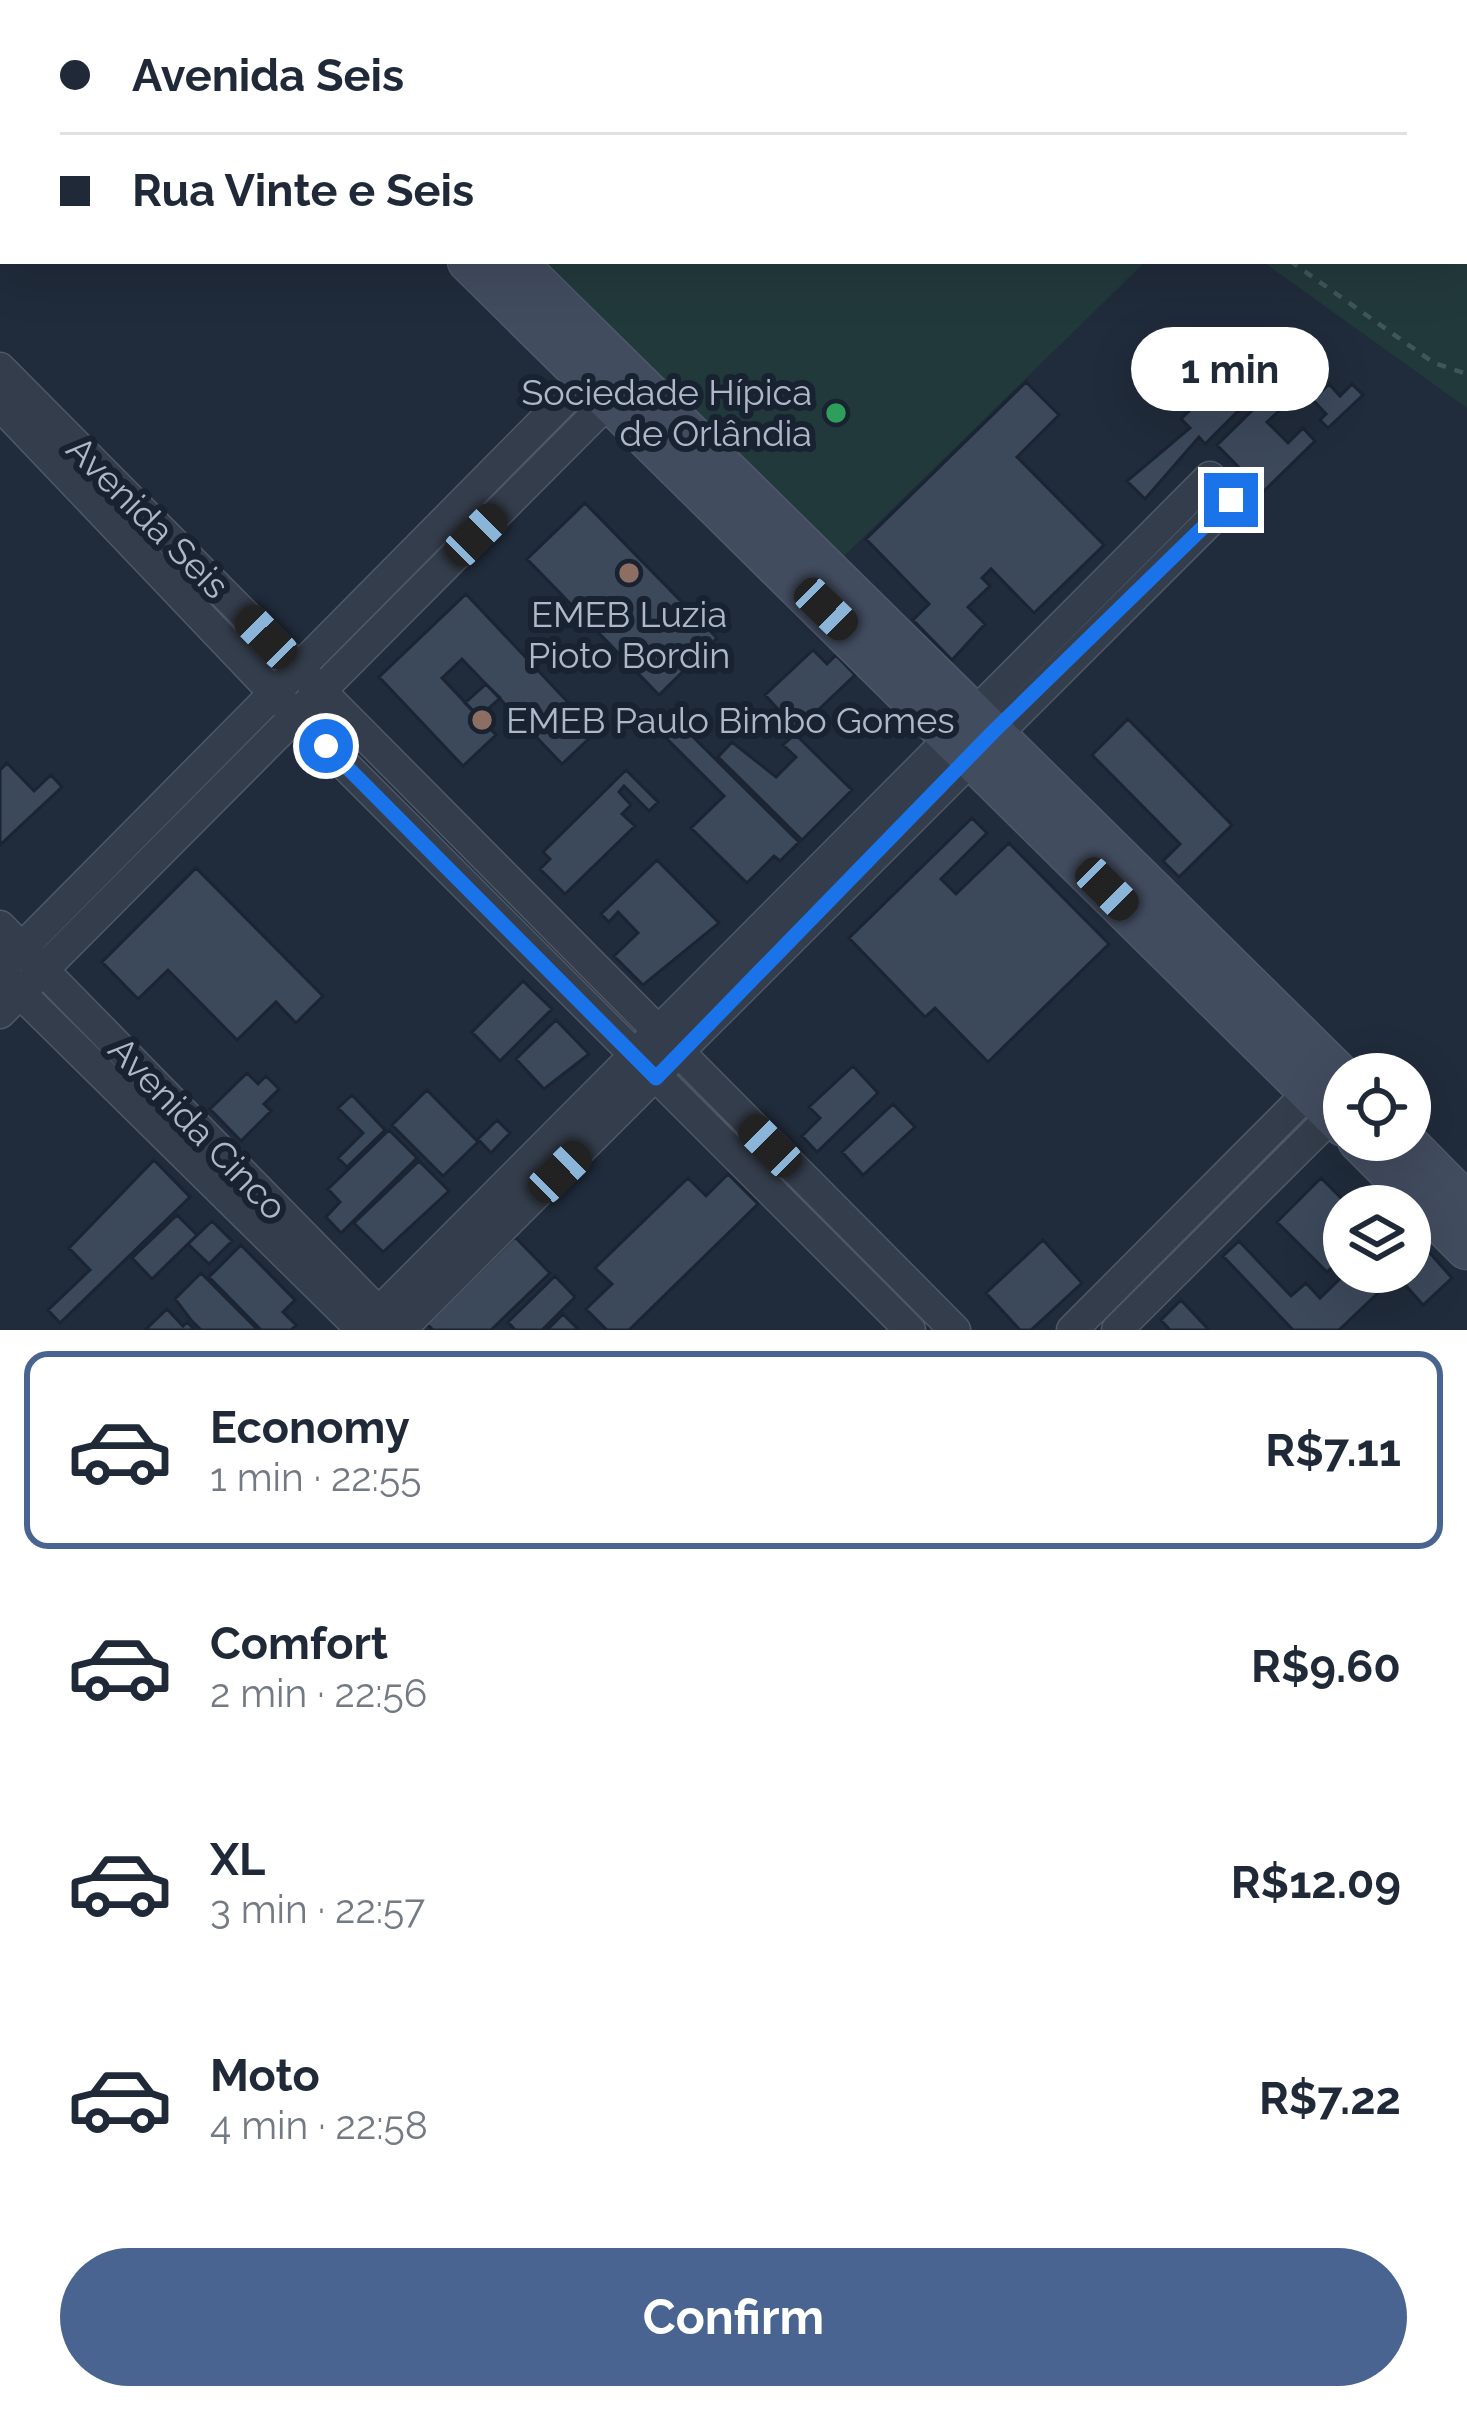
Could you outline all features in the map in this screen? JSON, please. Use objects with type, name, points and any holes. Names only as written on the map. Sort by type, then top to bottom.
[{"type":"street","points":[[473,264],[610,378],[973,733],[1323,1088]]},
{"type":"street","points":[[515,264],[610,378]]},
{"type":"street","name":"Avenida Seis","points":[[0,368],[955,1330]]},
{"type":"street","points":[[15,978],[610,378]]},
{"type":"street","name":"Avenida Seis","points":[[0,405],[285,705],[910,1330]]},
{"type":"street","points":[[377,1327],[646,1067],[1221,488]]},
{"type":"street","name":"Avenida Cinco","points":[[0,926],[15,978],[377,1327]]},
{"type":"street","points":[[1072,1330],[1323,1116]]},
{"type":"street","points":[[1117,1330],[1323,1118]]},
{"type":"street","points":[[1390,1161],[1467,1248]]},
{"type":"street","points":[[1424,1161],[1467,1204]]},
{"type":"path","points":[[1294,264],[1434,363],[1467,374]]},
{"type":"green space","name":"Sociedade Hípica de Orlândia","points":[[529,264],[1143,264],[835,565]]},
{"type":"green space","points":[[1266,264],[1467,264],[1467,408]]},
{"type":"building","points":[[1217,342],[1251,376],[1238,389],[1249,400],[1205,444],[1199,437],[1145,499],[1127,481],[1190,428],[1181,419],[1206,394],[1185,373]]},
{"type":"building","points":[[1026,382],[1059,415],[1017,457],[1104,545],[1034,613],[991,569],[982,578],[990,586],[968,607],[985,624],[952,660],[913,620],[929,604],[866,539]]},
{"type":"building","points":[[1329,384],[1340,396],[1352,384],[1363,395],[1328,428],[1320,420],[1326,414],[1313,400]]},
{"type":"building","points":[[1268,395],[1281,409],[1267,422],[1288,443],[1303,428],[1315,441],[1263,492],[1217,445]]},
{"type":"building","points":[[585,503],[717,638],[659,695],[527,559]]},
{"type":"building","points":[[466,594],[596,732],[562,764],[462,659],[442,678],[496,735],[463,766],[379,677]]},
{"type":"building","points":[[813,650],[827,664],[836,655],[855,675],[797,730],[765,695]]},
{"type":"building","points":[[486,684],[500,698],[479,717],[465,703]]},
{"type":"building","points":[[675,719],[799,842],[780,861],[774,856],[747,883],[691,828],[724,796],[661,733]]},
{"type":"building","points":[[1128,719],[1232,825],[1179,877],[1163,861],[1180,844],[1092,755]]},
{"type":"building","points":[[795,734],[852,790],[802,840],[718,757],[732,742],[776,777],[796,757],[783,745]]},
{"type":"building","points":[[7,763],[34,791],[51,775],[62,787],[0,845],[0,770]]},
{"type":"building","points":[[626,770],[658,802],[649,811],[624,786],[619,792],[631,805],[622,814],[635,826],[565,894],[540,869],[550,859],[543,852]]},
{"type":"building","points":[[972,818],[987,833],[941,879],[956,894],[1009,843],[1109,944],[988,1062],[935,1008],[925,1017],[849,938]]},
{"type":"building","points":[[657,860],[719,923],[643,985],[614,956],[638,933],[618,912],[609,922],[601,914]]},
{"type":"building","points":[[196,868],[323,996],[296,1023],[276,1002],[237,1040],[168,970],[138,999],[102,962]]},
{"type":"building","points":[[523,981],[552,1009],[500,1061],[472,1032]]},
{"type":"building","points":[[556,1020],[589,1054],[544,1089],[516,1059]]},
{"type":"building","points":[[853,1066],[878,1093],[817,1152],[802,1136],[820,1118],[809,1107]]},
{"type":"building","points":[[247,1073],[258,1084],[266,1076],[279,1089],[264,1104],[271,1111],[241,1141],[210,1109]]},
{"type":"building","points":[[427,1090],[478,1142],[443,1176],[392,1125]]},
{"type":"building","points":[[352,1095],[385,1130],[347,1167],[338,1158],[363,1133],[338,1108]]},
{"type":"building","points":[[893,1104],[915,1127],[863,1175],[842,1152]]},
{"type":"building","points":[[497,1120],[510,1133],[491,1153],[478,1139]]},
{"type":"building","points":[[389,1130],[417,1158],[341,1233],[326,1217],[340,1202],[328,1189]]},
{"type":"building","points":[[154,1160],[190,1197],[60,1323],[48,1310],[90,1270],[69,1248]]},
{"type":"building","points":[[419,1161],[449,1191],[383,1252],[354,1223]]},
{"type":"building","points":[[728,1174],[758,1204],[629,1330],[607,1330],[586,1309],[612,1284],[595,1268],[688,1178],[706,1196]]},
{"type":"building","points":[[1321,1178],[1328,1185],[1323,1185],[1323,1268],[1277,1222]]},
{"type":"building","points":[[177,1215],[197,1235],[152,1279],[132,1258]]},
{"type":"building","points":[[212,1221],[232,1241],[209,1264],[188,1244]]},
{"type":"building","points":[[515,1237],[550,1273],[491,1330],[433,1330],[427,1324]]},
{"type":"building","points":[[1043,1240],[1082,1283],[1031,1330],[1020,1330],[986,1293]]},
{"type":"building","points":[[1239,1241],[1291,1296],[1306,1283],[1320,1298],[1325,1293],[1378,1293],[1339,1330],[1293,1330],[1223,1256]]},
{"type":"building","points":[[241,1245],[295,1300],[283,1312],[296,1325],[291,1330],[261,1330],[209,1277]]},
{"type":"building","points":[[1431,1254],[1452,1278],[1423,1305],[1412,1293],[1431,1293]]},
{"type":"building","points":[[201,1273],[258,1330],[201,1330],[191,1320],[175,1299]]},
{"type":"building","points":[[555,1276],[575,1297],[542,1330],[515,1330],[508,1322]]},
{"type":"building","points":[[1181,1300],[1209,1330],[1170,1330],[1161,1320]]},
{"type":"building","points":[[167,1309],[183,1326],[187,1322],[195,1330],[145,1330]]},
{"type":"building","points":[[563,1314],[579,1330],[547,1330]]},
{"type":"place","name":"Sociedade Hípica de Orlândia","points":[[836,413]]},
{"type":"place","name":"EMEB Luzia Pioto Bordin","points":[[629,573]]},
{"type":"place","name":"EMEB Paulo Bimbo Gomes","points":[[482,720]]},
{"type":"route","points":[[326,746],[656,1078],[993,732],[1231,500]]}]
